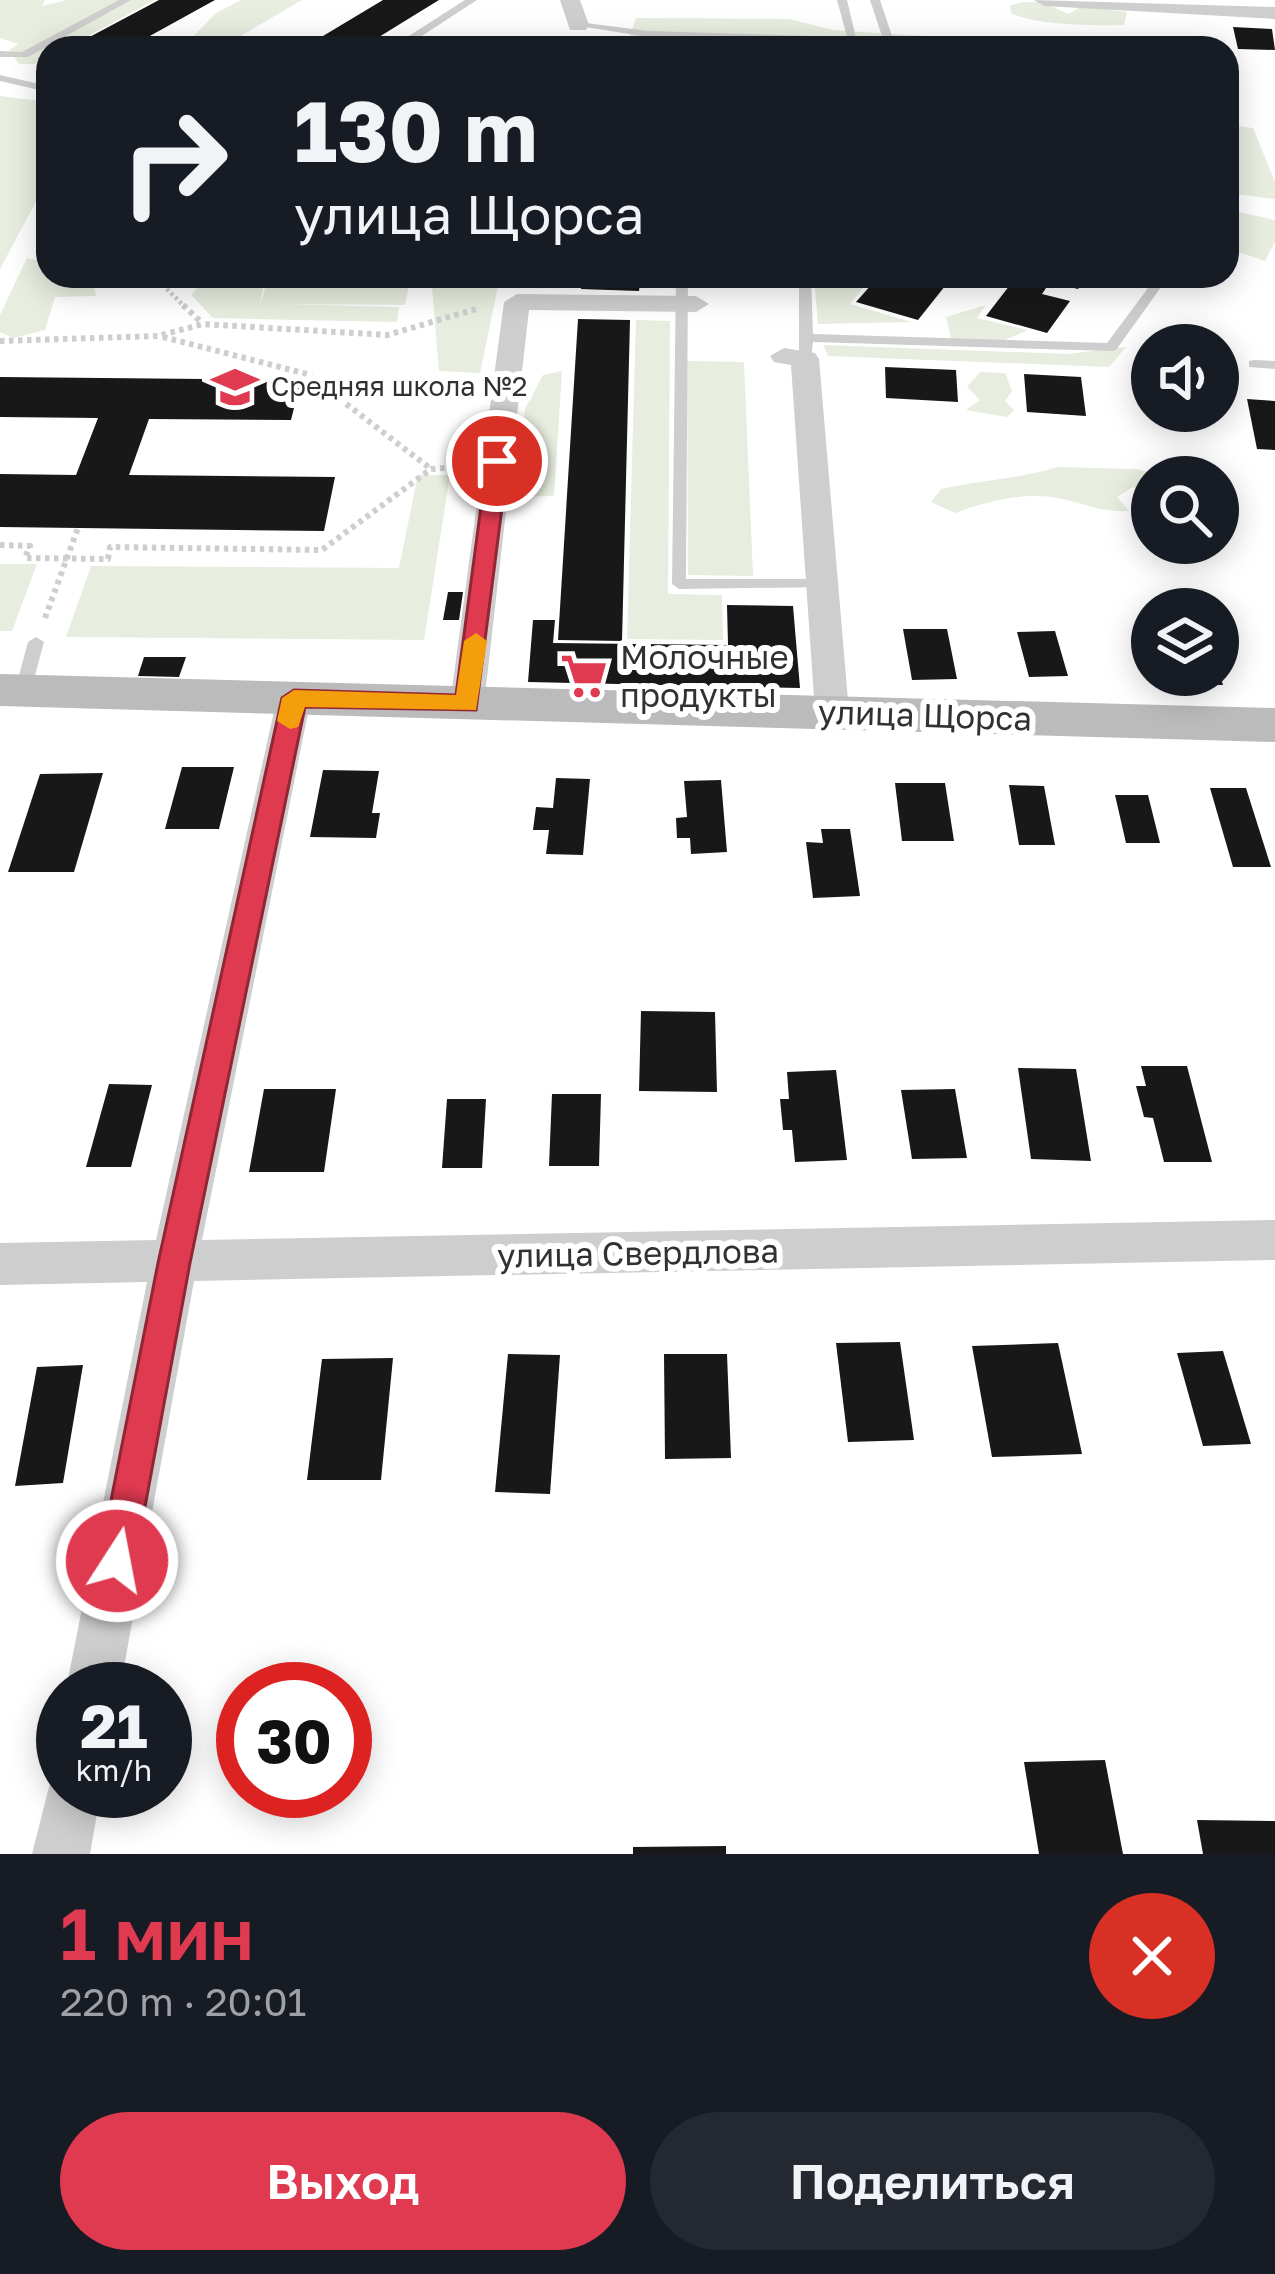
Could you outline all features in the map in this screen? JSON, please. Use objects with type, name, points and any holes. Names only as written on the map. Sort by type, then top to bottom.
[{"type":"street","points":[[570,0],[578,26]]},
{"type":"street","points":[[1044,0],[1275,13]]},
{"type":"street","points":[[467,704],[517,302],[686,295]]},
{"type":"street","points":[[798,351],[824,584],[832,712]]},
{"type":"street","name":"улица Щорса","points":[[12,690],[1275,726]]},
{"type":"street","points":[[98,1662],[174,1263],[294,698]]},
{"type":"street","name":"улица Свердлова","points":[[0,1264],[1275,1240]]},
{"type":"street","points":[[61,1854],[68,1818]]},
{"type":"lane","points":[[59,36],[126,0]]},
{"type":"lane","points":[[414,36],[472,0]]},
{"type":"lane","points":[[842,0],[852,36]]},
{"type":"lane","points":[[875,0],[887,36]]},
{"type":"lane","points":[[578,26],[716,36]]},
{"type":"lane","points":[[0,53],[24,55],[36,49]]},
{"type":"lane","points":[[0,78],[36,86]]},
{"type":"lane","points":[[805,288],[798,351],[1111,346],[1154,288]]},
{"type":"lane","points":[[686,295],[679,584],[824,584]]},
{"type":"lane","points":[[1254,364],[1275,365]]},
{"type":"lane","points":[[12,690],[36,642]]},
{"type":"path","points":[[166,288],[203,324]]},
{"type":"path","points":[[0,341],[158,336],[203,324],[387,335],[483,307]]},
{"type":"path","points":[[158,336],[307,374],[431,469]]},
{"type":"path","points":[[0,545],[30,545],[25,558],[67,559],[108,559],[110,547],[322,550],[431,469],[458,468]]},
{"type":"path","points":[[36,642],[78,528]]},
{"type":"shaded area","points":[[0,0],[45,0],[42,6],[67,0],[155,0],[88,36],[36,36],[35,64],[19,64],[9,50],[18,44],[0,38]]},
{"type":"shaded area","points":[[241,0],[302,0],[240,36],[194,36],[216,13]]},
{"type":"shaded area","points":[[1042,2],[1068,14],[1082,6],[1127,12],[1124,25],[1049,22],[1011,13],[1010,6]]},
{"type":"shaded area","points":[[636,18],[789,19],[833,30],[924,36],[630,36]]},
{"type":"shaded area","points":[[0,96],[36,100],[36,202],[0,269]]},
{"type":"shaded area","points":[[1239,126],[1253,128],[1275,182],[1275,199],[1239,194]]},
{"type":"shaded area","points":[[1239,212],[1275,220],[1275,242],[1265,261],[1239,252]]},
{"type":"shaded area","points":[[27,258],[36,260],[36,288],[95,288],[96,296],[55,297],[45,330],[13,338],[0,332],[0,315]]},
{"type":"shaded area","points":[[197,288],[263,288],[260,305],[265,288],[409,288],[405,305],[279,304],[399,307],[397,322],[213,318],[191,295]]},
{"type":"shaded area","points":[[432,288],[498,288],[480,373],[439,371]]},
{"type":"shaded area","points":[[815,288],[863,288],[850,304],[912,322],[818,324]]},
{"type":"shaded area","points":[[986,305],[977,318],[1028,330],[991,346],[952,342],[946,317]]},
{"type":"shaded area","points":[[636,320],[670,321],[668,594],[722,595],[723,640],[627,639]]},
{"type":"shaded area","points":[[823,345],[1068,354],[1126,347],[1109,367],[828,356]]},
{"type":"shaded area","points":[[687,361],[744,362],[753,576],[688,575]]},
{"type":"shaded area","points":[[562,371],[554,496],[515,497],[525,409],[543,375]]},
{"type":"shaded area","points":[[980,372],[1005,373],[1012,391],[1005,401],[1014,410],[1007,417],[966,410],[980,400],[967,387]]},
{"type":"shaded area","points":[[1057,467],[1131,469],[1131,488],[1117,497],[1129,511],[1042,496],[998,500],[955,513],[931,502],[941,489]]},
{"type":"shaded area","points":[[418,475],[450,475],[424,640],[66,637],[91,566],[399,568]]},
{"type":"shaded area","points":[[0,564],[37,564],[12,631],[0,631]]},
{"type":"building","points":[[159,0],[215,0],[150,36],[92,36]]},
{"type":"building","points":[[383,0],[439,0],[380,36],[323,36]]},
{"type":"building","points":[[1233,27],[1272,29],[1275,50],[1239,49],[1239,36]]},
{"type":"building","points":[[581,288],[639,288],[639,291]]},
{"type":"building","points":[[868,288],[943,288],[918,320],[856,302]]},
{"type":"building","points":[[1008,288],[1046,288],[1042,294],[1070,301],[1047,333],[986,316]]},
{"type":"building","points":[[578,319],[630,320],[622,641],[558,640]]},
{"type":"building","points":[[885,367],[956,370],[958,402],[886,398]]},
{"type":"building","points":[[1024,374],[1081,377],[1086,416],[1027,412]]},
{"type":"building","points":[[0,377],[301,380],[291,420],[149,419],[129,475],[335,477],[324,531],[0,527],[0,474],[76,475],[98,418],[0,417]]},
{"type":"building","points":[[1247,399],[1275,401],[1275,450],[1257,449]]},
{"type":"building","points":[[448,592],[463,592],[459,620],[443,620]]},
{"type":"building","points":[[727,605],[793,606],[800,688],[528,682],[533,620],[555,620],[553,643],[728,645]]},
{"type":"building","points":[[903,629],[947,629],[957,679],[912,680]]},
{"type":"building","points":[[1055,631],[1068,676],[1029,677],[1017,632]]},
{"type":"building","points":[[144,657],[186,657],[179,677],[138,676]]},
{"type":"building","points":[[182,767],[234,767],[219,829],[165,829]]},
{"type":"building","points":[[323,770],[379,771],[372,813],[380,813],[376,838],[310,837]]},
{"type":"building","points":[[103,773],[74,872],[8,872],[40,774]]},
{"type":"building","points":[[556,778],[590,779],[583,855],[546,854],[549,830],[533,830],[536,807],[553,808]]},
{"type":"building","points":[[721,780],[727,852],[691,854],[690,838],[677,838],[676,818],[687,817],[684,781]]},
{"type":"building","points":[[895,783],[945,783],[954,841],[902,841]]},
{"type":"building","points":[[1009,785],[1044,786],[1055,845],[1019,845]]},
{"type":"building","points":[[1210,788],[1246,788],[1271,867],[1233,867]]},
{"type":"building","points":[[1115,795],[1148,795],[1160,843],[1126,843]]},
{"type":"building","points":[[821,829],[850,829],[860,896],[813,898],[806,842],[823,843]]},
{"type":"building","points":[[641,1011],[715,1012],[717,1092],[639,1091]]},
{"type":"building","points":[[1141,1066],[1187,1066],[1212,1162],[1164,1162],[1153,1118],[1144,1117],[1136,1086],[1146,1086]]},
{"type":"building","points":[[1018,1068],[1076,1069],[1091,1161],[1031,1159]]},
{"type":"building","points":[[836,1070],[847,1160],[795,1162],[792,1130],[783,1130],[780,1099],[789,1099],[787,1072]]},
{"type":"building","points":[[109,1084],[152,1085],[131,1167],[86,1167]]},
{"type":"building","points":[[264,1089],[336,1089],[324,1172],[249,1172]]},
{"type":"building","points":[[955,1089],[967,1158],[912,1159],[901,1090]]},
{"type":"building","points":[[552,1094],[601,1094],[599,1166],[549,1166]]},
{"type":"building","points":[[447,1099],[486,1099],[482,1168],[442,1168]]},
{"type":"building","points":[[900,1342],[914,1440],[848,1442],[836,1343]]},
{"type":"building","points":[[1058,1343],[1082,1454],[992,1457],[972,1346]]},
{"type":"building","points":[[1223,1351],[1251,1444],[1203,1446],[1177,1353]]},
{"type":"building","points":[[508,1354],[560,1355],[550,1494],[495,1492]]},
{"type":"building","points":[[664,1354],[727,1354],[731,1458],[665,1459]]},
{"type":"building","points":[[393,1358],[381,1480],[307,1480],[322,1359]]},
{"type":"building","points":[[83,1365],[63,1483],[15,1486],[37,1367]]},
{"type":"building","points":[[1105,1760],[1123,1854],[1039,1854],[1024,1762]]},
{"type":"building","points":[[1197,1820],[1275,1821],[1275,1854],[1203,1854]]},
{"type":"building","points":[[726,1846],[726,1854],[633,1854],[633,1847]]},
{"type":"slow traffic","points":[[290,721],[294,698],[467,704],[476,641]]},
{"type":"place","name":"Средняя школа №2","points":[[235,387]]},
{"type":"place","name":"Молочные продукты","points":[[584,676]]},
{"type":"route","points":[[117,1561],[174,1263],[294,698],[467,704],[497,461]]}]
